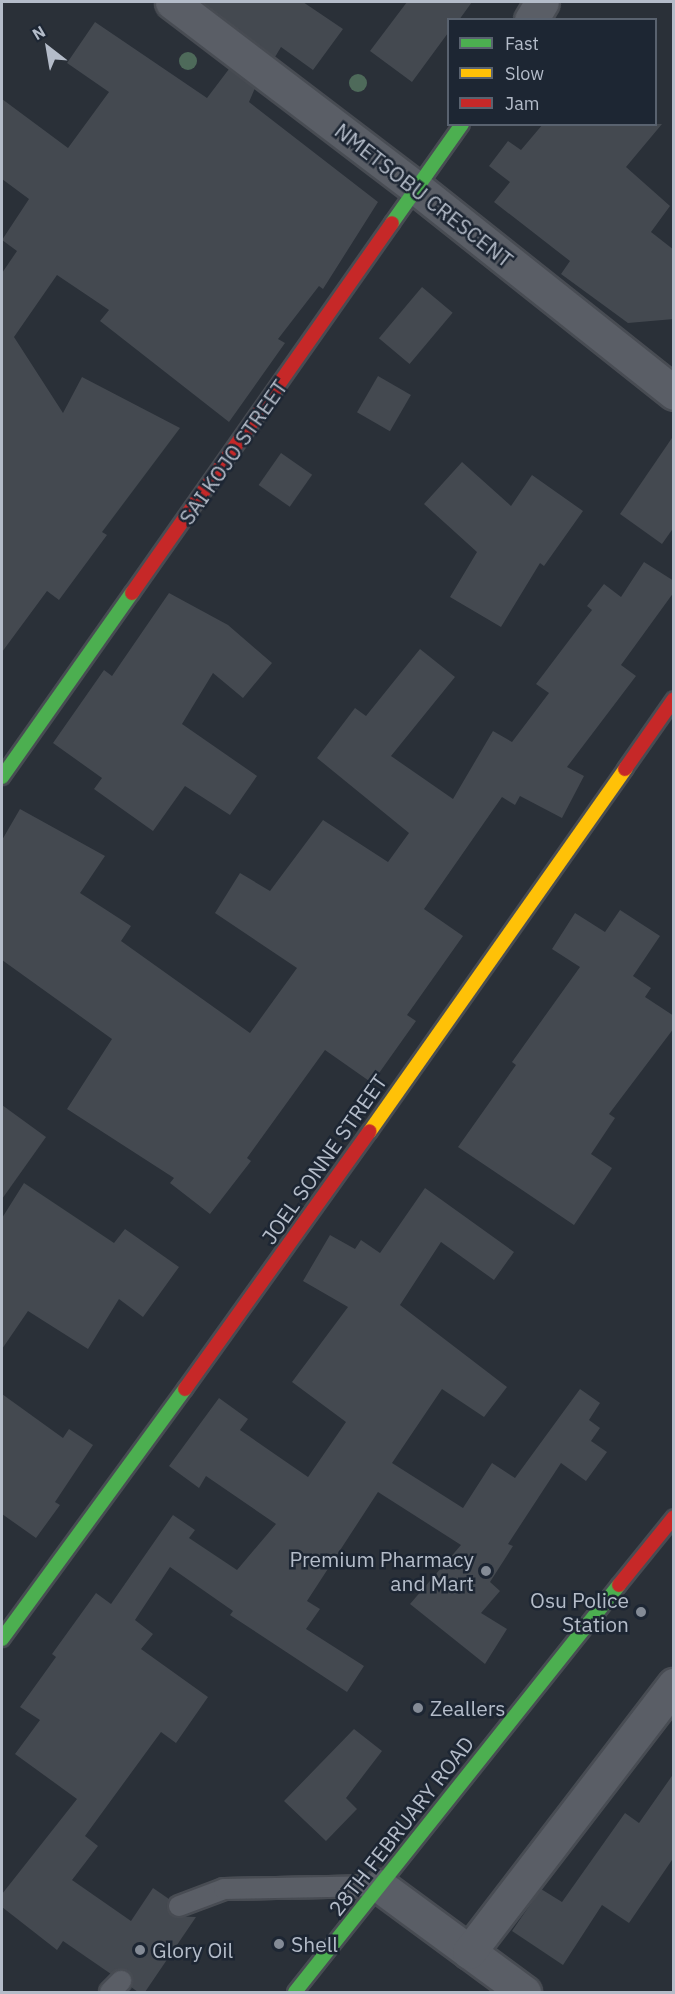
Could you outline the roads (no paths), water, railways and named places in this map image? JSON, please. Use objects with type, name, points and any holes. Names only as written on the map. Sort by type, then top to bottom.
[{"type":"street","name":"NMETSOBU CRESCENT","points":[[172,2],[671,384]]},
{"type":"street","name":"SAI KOJO STREET","points":[[2,777],[419,190],[461,126]]},
{"type":"street","name":"JOEL SONNE STREET","points":[[2,1639],[298,1234],[674,699]]},
{"type":"street","name":"28TH FEBRUARY ROAD","points":[[296,1992],[674,1517]]},
{"type":"street","points":[[469,1952],[663,1720],[674,1685]]},
{"type":"street","points":[[380,1886],[524,1992]]},
{"type":"lane","points":[[179,1906],[224,1889],[380,1886]]},
{"type":"place","name":"Premium Pharmacy and Mart","points":[[486,1571]]},
{"type":"place","name":"Osu Police Station","points":[[641,1612]]},
{"type":"place","name":"Zeallers","points":[[418,1708]]},
{"type":"place","name":"Shell","points":[[279,1944]]},
{"type":"place","name":"Glory Oil","points":[[140,1950]]}]
